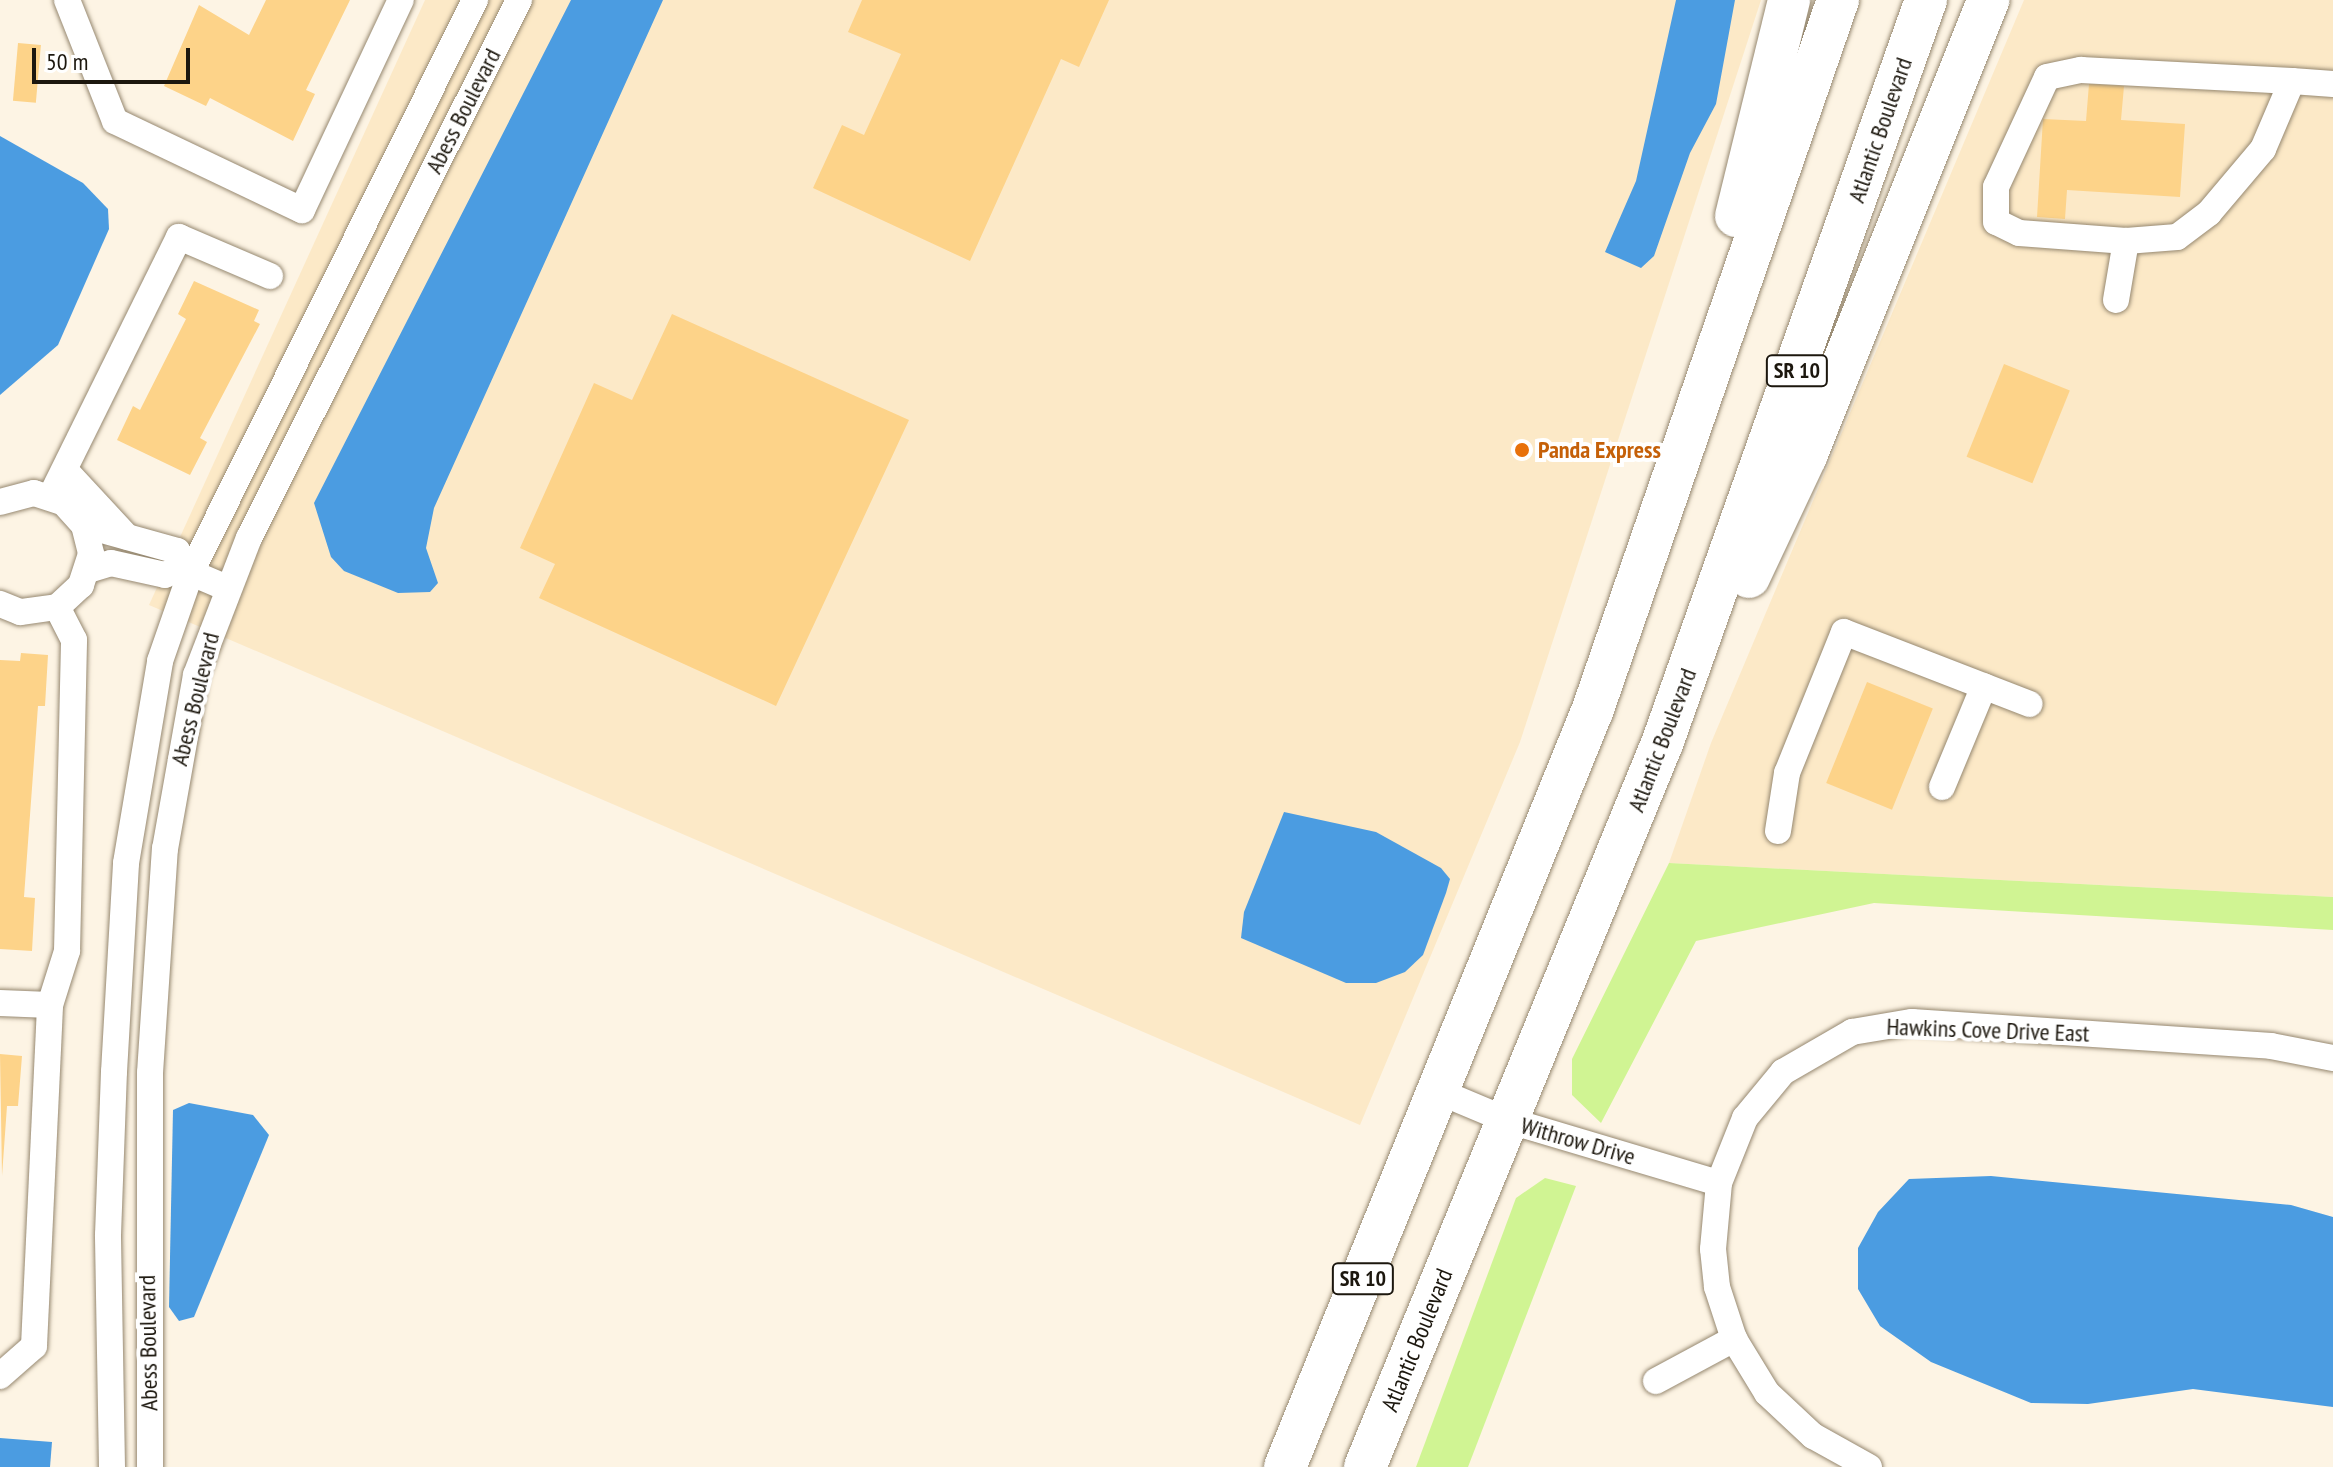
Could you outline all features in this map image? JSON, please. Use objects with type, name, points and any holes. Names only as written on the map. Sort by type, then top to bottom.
[{"type":"highway","points":[[1593,709],[1746,186],[1789,0]]},
{"type":"highway","points":[[1453,1097],[1584,809],[1724,429],[1814,158],[1839,0]]},
{"type":"highway","name":"SR 10","points":[[1285,1467],[1453,1097],[1593,709],[1839,0]]},
{"type":"highway","name":"Atlantic Boulevard","points":[[1365,1467],[1663,741],[1926,0]]},
{"type":"highway","points":[[1663,741],[1806,456],[1988,0]]},
{"type":"street","points":[[67,0],[115,121],[302,210],[401,0]]},
{"type":"street","name":"Abess Boulevard","points":[[112,1467],[108,1235],[126,863],[160,661],[185,570],[475,0]]},
{"type":"street","name":"Abess Boulevard","points":[[150,1467],[149,1105],[165,849],[196,675],[227,588],[519,0]]},
{"type":"street","points":[[2292,81],[2263,149],[2209,213],[2177,237],[2126,241],[2019,233],[1996,222],[1996,187],[2047,77],[2081,70],[2292,81],[2333,84]]},
{"type":"street","points":[[51,496],[179,237],[270,276]]},
{"type":"street","points":[[2116,300],[2126,241]]},
{"type":"street","points":[[65,470],[127,537]]},
{"type":"street","points":[[0,502],[34,493],[51,496],[84,525],[177,551],[185,570]]},
{"type":"street","points":[[84,525],[88,570]]},
{"type":"street","points":[[0,604],[20,612],[57,607],[88,570],[111,563],[165,575],[185,570],[227,588]]},
{"type":"street","points":[[0,1376],[34,1346],[50,1005],[67,951],[74,640],[57,607]]},
{"type":"street","points":[[1778,831],[1787,773],[1844,632],[2030,704]]},
{"type":"street","points":[[1942,787],[1984,686]]},
{"type":"street","points":[[0,1003],[50,1005]]},
{"type":"street","name":"Hawkins Cove Drive East","points":[[1869,1467],[1793,1420],[1752,1372],[1734,1339],[1713,1249],[1719,1183],[1745,1118],[1776,1079],[1815,1048],[1872,1027],[1912,1022],[2271,1046],[2333,1058]]},
{"type":"street","name":"Withrow Drive","points":[[1453,1097],[1507,1120],[1719,1183]]},
{"type":"street","points":[[1656,1381],[1734,1339]]},
{"type":"shaded area","points":[[425,0],[1761,0],[1520,742],[1360,1125],[149,605]]},
{"type":"shaded area","points":[[2024,0],[2333,0],[2333,897],[1669,863],[1711,743]]},
{"type":"green space","points":[[1669,863],[2333,897],[2333,930],[1874,903],[1696,941],[1601,1123],[1572,1095],[1572,1059]]},
{"type":"green space","points":[[1545,1178],[1576,1186],[1468,1467],[1416,1467],[1516,1198]]},
{"type":"water","points":[[571,0],[663,0],[434,508],[426,548],[438,583],[430,592],[398,593],[344,571],[331,557],[314,503]]},
{"type":"water","points":[[1676,0],[1735,0],[1716,104],[1690,153],[1654,256],[1641,268],[1605,252],[1636,181]]},
{"type":"water","points":[[0,136],[83,183],[108,209],[109,229],[58,345],[0,395]]},
{"type":"water","points":[[1284,812],[1376,832],[1441,868],[1450,879],[1423,955],[1405,972],[1376,983],[1346,983],[1241,938],[1244,912]]},
{"type":"water","points":[[189,1103],[253,1115],[269,1135],[194,1317],[179,1321],[169,1307],[173,1110]]},
{"type":"water","points":[[1991,1176],[2291,1205],[2333,1217],[2333,1407],[2193,1389],[2088,1404],[2031,1403],[1931,1362],[1880,1326],[1858,1289],[1858,1248],[1878,1212],[1909,1179]]},
{"type":"water","points":[[0,1438],[52,1442],[50,1467],[0,1467]]},
{"type":"building","points":[[266,0],[350,0],[306,90],[315,94],[293,141],[210,98],[206,106],[164,86],[199,5],[249,35]]},
{"type":"building","points":[[862,0],[1109,0],[1079,67],[1061,59],[970,261],[813,188],[842,125],[864,135],[901,54],[848,32]]},
{"type":"building","points":[[18,43],[41,45],[36,103],[13,101]]},
{"type":"building","points":[[2089,84],[2124,86],[2121,120],[2185,124],[2180,197],[2067,190],[2065,219],[2037,217],[2043,119],[2086,121]]},
{"type":"building","points":[[194,281],[259,310],[254,321],[260,324],[200,438],[207,442],[190,475],[117,440],[133,406],[140,410],[186,319],[178,314]]},
{"type":"building","points":[[672,314],[909,420],[776,706],[539,598],[555,564],[520,548],[594,383],[632,400]]},
{"type":"building","points":[[2004,364],[2070,391],[2032,483],[1967,457]]},
{"type":"building","points":[[21,653],[48,655],[45,706],[38,706],[24,897],[35,898],[32,951],[0,949],[0,660],[20,661]]},
{"type":"building","points":[[1867,682],[1933,709],[1892,810],[1826,783]]},
{"type":"building","points":[[0,1054],[22,1056],[18,1106],[7,1106],[2,1176]]},
{"type":"place","name":"Panda Express","points":[[1522,450]]}]
